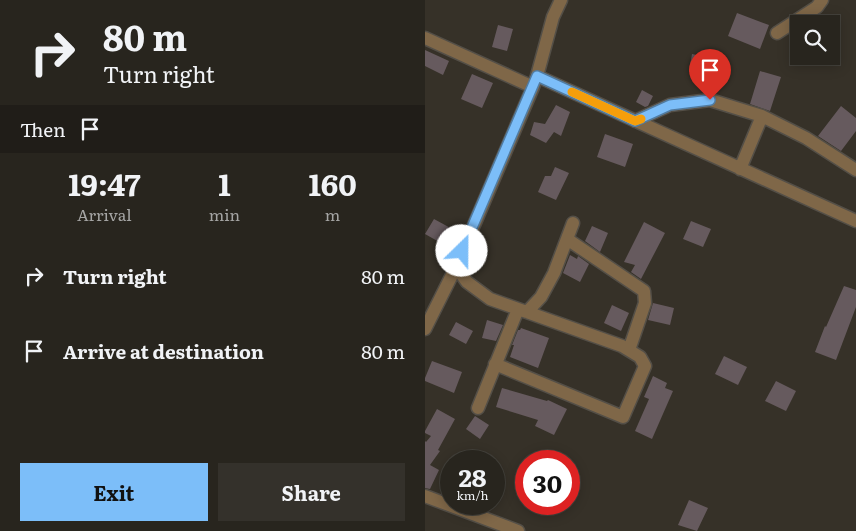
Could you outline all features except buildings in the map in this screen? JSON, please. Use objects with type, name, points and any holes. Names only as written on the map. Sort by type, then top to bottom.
[{"type":"street","points":[[425,329],[456,267],[535,82],[553,17],[561,0]]},
{"type":"street","points":[[777,33],[817,7],[822,0]]},
{"type":"street","points":[[425,38],[635,121],[856,221]]},
{"type":"street","points":[[635,121],[670,105],[710,100],[762,116],[806,138],[856,170]]},
{"type":"street","points":[[740,168],[762,116]]},
{"type":"street","points":[[477,408],[495,364],[523,310],[541,297],[554,273],[573,223]]},
{"type":"street","points":[[567,238],[644,291],[645,303],[629,350]]},
{"type":"street","points":[[456,267],[467,282],[490,299],[622,346],[640,357],[645,366],[623,417],[495,364]]},
{"type":"street","points":[[425,496],[518,531]]},
{"type":"slow traffic","points":[[572,92],[635,121],[641,119]]},
{"type":"route","points":[[462,251],[537,76],[635,121],[670,105],[710,100]]}]
